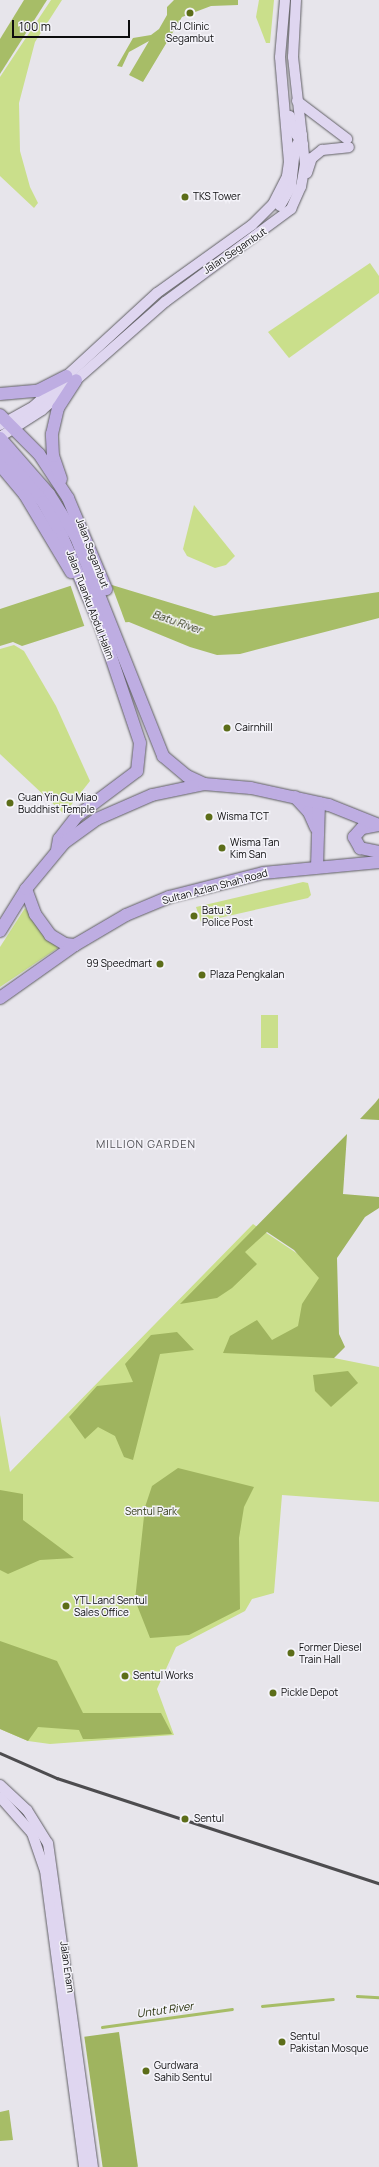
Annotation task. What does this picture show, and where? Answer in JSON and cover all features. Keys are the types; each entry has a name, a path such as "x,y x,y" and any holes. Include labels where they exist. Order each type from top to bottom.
{"main road":[{"name":"Jalan Segambut","path":"6,422 42,410 71,378 157,293 232,239 267,211 287,176 280,57 285,0"},
{"name":"Jalan Segambut","path":"71,378 157,308 281,219 291,209 302,187 301,140 293,51 296,0"},
{"path":"232,239 265,222 280,206 291,186 301,140 290,118 284,12"},
{"path":"297,101 348,143 317,154 308,166 302,187"},
{"path":"0,394 37,391 71,378"},
{"path":"68,498 51,443 58,408 71,378"},
{"name":"Jalan Segambut","path":"0,438 6,422"},
{"name":"Jalan Segambut","path":"6,422 39,454 68,498 98,565 138,693"},
{"name":"Jalan Tuanku Abdul Halim","path":"0,438 49,494 76,537 138,693"},
{"name":"Jalan Tuanku Abdul Halim","path":"0,451 42,502 62,536 120,683"},
{"path":"0,465 25,495 71,571 120,683 140,743 140,765 132,777 77,816 59,839 57,850"},
{"path":"138,693 163,756 187,776 204,784 294,796 319,803 379,825"},
{"path":"0,931 26,889 57,850 97,818 131,802 204,784"},
{"path":"294,796 309,812 318,834"},
{"path":"317,867 319,803"},
{"path":"379,825 362,828 354,837 360,848 379,853"},
{"path":"317,867 379,853"},
{"path":"317,867 379,862"},
{"name":"Sultan Azlan Shah Road","path":"0,998 21,980 75,945 126,915 169,897 248,876 317,867"},
{"path":"26,889 35,914 50,935 75,945"},
{"name":"Jalan Enam","path":"0,1785 27,1810 48,1843 93,2167"},
{"name":"Jalan Enam","path":"0,1797 32,1832 45,1870 84,2167"}],"green space":[{"path":"51,0 62,0 35,42 19,103 20,151 30,187 38,203 34,208 0,176 0,77"},
{"path":"259,0 274,0 270,43 266,43 256,17"},
{"path":"370,263 379,276 379,293 289,358 268,332"},
{"path":"194,505 235,556 226,565 215,568 187,556 183,549"},
{"path":"14,645 24,651 56,706 90,781 64,814 0,754 0,649"},
{"path":"303,882 308,883 311,895 308,898 201,922 196,907"},
{"path":"25,908 58,948 0,987 0,947"},
{"path":"261,1015 278,1015 278,1048 261,1048"},
{"path":"379,1098 379,1120 360,1119 375,1103"},
{"path":"347,1134 343,1194 379,1197 379,1208 365,1217 337,1258 339,1334 345,1347 334,1358 223,1353 230,1336 257,1320 272,1340 298,1326 302,1304 319,1278 294,1250 267,1232 245,1252 257,1264 232,1288 217,1298 180,1304"},
{"name":"Sentul Park","path":"253,1224 325,1272 334,1358 379,1367 379,1502 282,1495 274,1593 252,1599 245,1611 176,1647 157,1689 174,1735 50,1744 28,1741 0,1729 0,1415 10,1472"},
{"path":"177,1332 194,1350 160,1354 133,1460 124,1457 115,1436 98,1427 85,1439 69,1417 97,1386 133,1382 125,1364 151,1335"},
{"path":"348,1371 358,1383 331,1407 315,1391 313,1375"},
{"path":"178,1468 254,1487 244,1507 239,1538 240,1609 189,1635 150,1638 135,1600 145,1507 152,1486"},
{"path":"0,1490 23,1494 23,1520 74,1558 40,1560 8,1574 0,1570"},
{"path":"0,1641 57,1661 83,1713 161,1713 172,1734 83,1739 79,1730 38,1727 28,1741 0,1729"},
{"path":"119,2032 138,2167 103,2167 84,2037"}],"water":[{"path":"24,0 47,0 0,74 0,39"},
{"path":"174,0 238,0 238,5 211,6 182,17 143,82 129,75 149,41 129,52 122,67 117,66 133,38 151,35 159,29 167,15 167,7"},
{"name":"Batu River","path":"102,582 214,616 379,592 379,618 240,654 217,655 190,647 129,622 84,626 22,646 13,642 0,646 0,609 70,586"},
{"path":"9,2110 13,2140 0,2141 0,2112"}],"pier":[{"path":"102,580 110,581 126,624 85,628 70,584"}],"waterway":[{"name":"Untut River","path":"357,1996 379,1997"},
{"name":"Untut River","path":"262,2006 333,1999"},
{"name":"Untut River","path":"102,2027 232,2009"}],"railway":[{"path":"0,1753 57,1778 379,1883"}],"place":[{"name":"RJ Clinic Segambut","path":"190,13"},
{"name":"TKS Tower","path":"185,197"},
{"name":"Cairnhill","path":"227,728"},
{"name":"Guan Yin Gu Miao Buddhist Temple","path":"10,803"},
{"name":"Wisma TCT","path":"209,817"},
{"name":"Wisma Tan Kim San","path":"222,848"},
{"name":"Batu 3 Police Post","path":"194,916"},
{"name":"99 Speedmart","path":"160,964"},
{"name":"Plaza Pengkalan","path":"202,975"},
{"name":"YTL Land Sentul Sales Office","path":"66,1606"},
{"name":"Former Diesel Train Hall","path":"291,1653"},
{"name":"Sentul Works","path":"125,1676"},
{"name":"Pickle Depot","path":"273,1693"},
{"name":"Sentul","path":"185,1819"},
{"name":"Sentul Pakistan Mosque","path":"282,2042"},
{"name":"Gurdwara Sahib Sentul","path":"146,2071"}],"district":[{"name":"MILLION GARDEN","path":"146,1144"}]}
